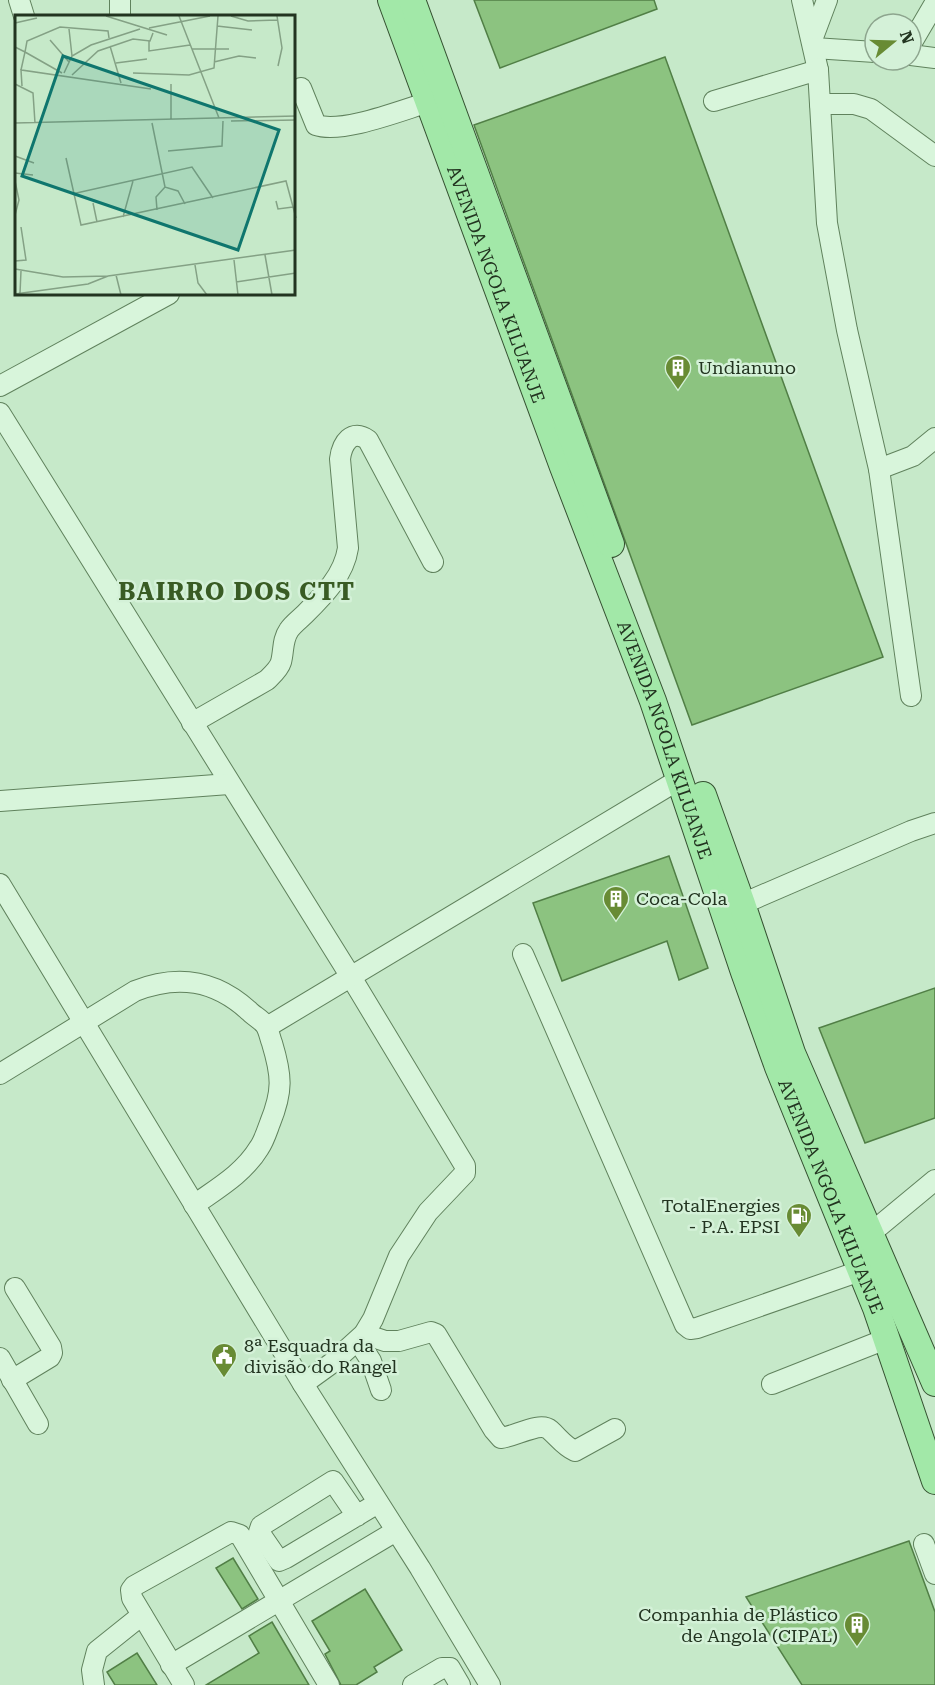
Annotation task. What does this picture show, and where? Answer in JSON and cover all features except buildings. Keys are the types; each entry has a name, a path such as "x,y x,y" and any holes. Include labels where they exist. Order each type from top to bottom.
{"main road":[{"name":"AVENIDA NGOLA KILUANJE","path":"391,0 522,356 653,701 778,1067 886,1339 935,1481"},
{"name":"AVENIDA NGOLA KILUANJE","path":"412,0 606,530 676,713 792,1053 935,1383"}],"street":[{"path":"19,0 24,15"},
{"path":"802,0 818,70 827,223 847,330 879,469 911,696"},
{"path":"813,44 827,0"},
{"path":"923,24 935,3"},
{"path":"813,44 863,50"},
{"path":"714,101 818,70"},
{"path":"301,88 316,125 327,129 344,127 429,102"},
{"path":"820,104 854,104 871,110 935,156"},
{"path":"0,386 165,296"},
{"path":"0,413 351,977 465,1166 465,1173 428,1212 399,1256 373,1319 361,1337 332,1364 303,1384"},
{"path":"192,723 267,680 276,672 281,664 283,644 289,630 331,586 341,571 348,548 340,459 341,448 347,440 355,435 361,435 368,440 433,562"},
{"path":"879,469 913,456 935,438"},
{"path":"267,1027 680,779"},
{"path":"0,801 229,784"},
{"path":"742,904 911,831 935,823"},
{"path":"0,884 303,1384 490,1685"},
{"path":"523,954 685,1325 690,1329 697,1328 860,1271"},
{"path":"0,1074 135,992 154,984 174,981 196,983 218,989 243,1006 267,1027 277,1059 280,1080 279,1101 261,1147 244,1169 194,1204"},
{"path":"871,1233 935,1180"},
{"path":"12,1380 50,1358 52,1353 51,1347 15,1288"},
{"path":"361,1337 399,1341 431,1332 436,1334 501,1438 539,1426 548,1428 567,1447 575,1451 615,1429"},
{"path":"361,1337 381,1390"},
{"path":"772,1384 886,1339"},
{"path":"0,1358 38,1424"},
{"path":"357,1516 333,1480 261,1526 259,1532 279,1561 357,1516 378,1503"},
{"path":"171,1665 396,1531"},
{"path":"184,1685 131,1595 134,1586 231,1532 240,1535 329,1685"},
{"path":"924,1544 935,1574"},
{"path":"94,1685 92,1670 97,1651 142,1615"},
{"path":"413,1685 447,1667 450,1668 460,1685"}],"place":[{"name":"Undianuno","path":"678,391"},
{"name":"Coca-Cola","path":"616,922"},
{"name":"TotalEnergies - P.A. EPSI","path":"799,1239"},
{"name":"8ª Esquadra da divisão do Rangel","path":"224,1379"},
{"name":"Companhia de Plástico de Angola (CIPAL)","path":"857,1648"}],"district":[{"name":"BAIRRO DOS CTT","path":"237,592"}]}
